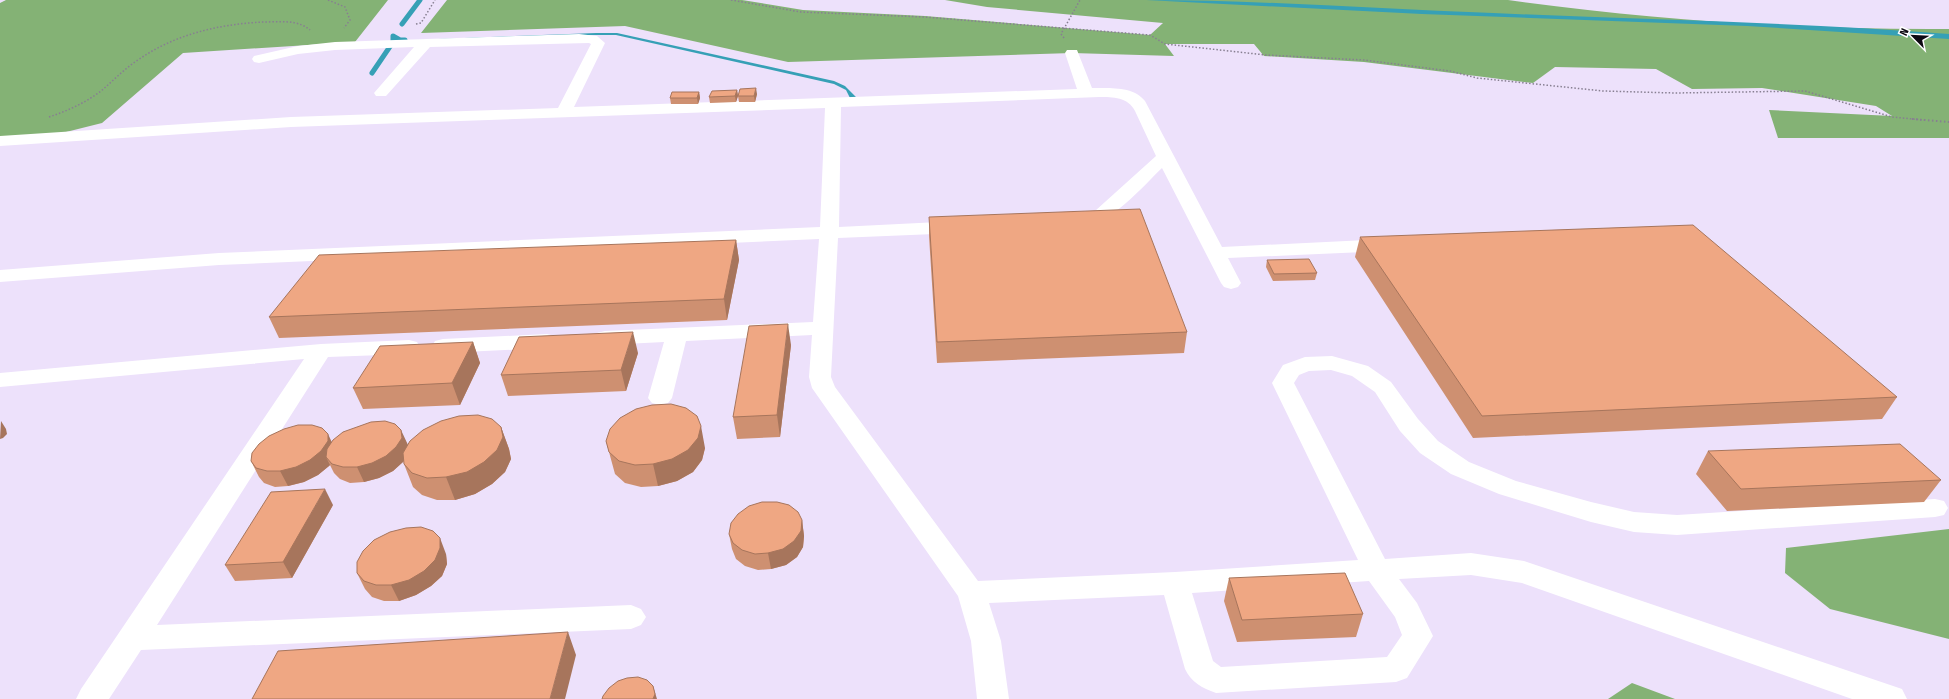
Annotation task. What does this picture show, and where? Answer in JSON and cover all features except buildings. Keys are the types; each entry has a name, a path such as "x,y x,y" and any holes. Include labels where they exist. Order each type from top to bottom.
{"lane":[{"path":"259,59 298,50 366,45 579,38 592,39 598,43 564,112"},
{"path":"381,92 426,43"},
{"path":"356,59 366,45"},
{"path":"1072,53 1086,93"},
{"path":"0,141 291,122 1112,93 1128,96 1138,102 1230,284"},
{"path":"833,103 829,233 820,377 824,388 971,593 986,641 993,699"},
{"path":"1064,223 1080,222 1101,216 1165,157"},
{"path":"0,276 219,259 978,226"},
{"path":"1214,253 1404,244"},
{"path":"0,380 321,351 823,328"},
{"path":"660,398 677,335"},
{"path":"92,699 321,351"},
{"path":"1175,583 1200,669 1216,680 1396,669 1418,636 1407,611 1376,569 1283,383 1291,370 1305,364 1332,363 1360,371 1383,387 1409,425 1429,447 1460,468 1508,488 1634,522 1677,525 1935,508"},
{"path":"971,593 1175,583 1471,564 1524,572 1891,699"},
{"path":"133,638 631,617"}],"path":[{"path":"328,0 345,8 350,20 340,32"},
{"path":"731,0 801,12 924,17 1064,30 1070,28 1150,35 1165,44 1266,55 1364,60 1450,71 1477,78 1595,91 1675,93 1805,91 1892,117 1949,122"},
{"path":"1072,53 1061,34 1080,0"},
{"path":"46,118 89,99 141,58 164,45 195,34 229,26 261,22 294,23 306,26 313,34"}],"green space":[{"path":"6,0 388,0 355,42 183,53 102,123 62,133 0,137 0,3"},
{"path":"447,0 742,0 803,10 925,16 1150,35 1163,23 987,7 945,0 1508,0 1618,13 1783,26 1949,29 1949,138 1778,138 1769,110 1892,116 1876,106 1762,88 1692,89 1656,69 1555,67 1533,83 1364,62 1264,56 1254,44 1165,44 1174,56 1072,53 788,62 625,26 421,33"},
{"path":"1949,529 1949,639 1830,609 1785,573 1786,548"},
{"path":"1632,683 1675,699 1608,699"}],"water":[{"path":"1146,0 1276,3 1835,27 1949,34 1949,39 1747,26 1422,14"},
{"path":"617,33 834,81 845,86 856,97 850,98 846,90 834,84 616,35 412,40"}],"waterway":[{"path":"402,24 420,0"},
{"path":"393,41 393,36 400,40 405,40"},
{"path":"372,73 391,45"}]}
